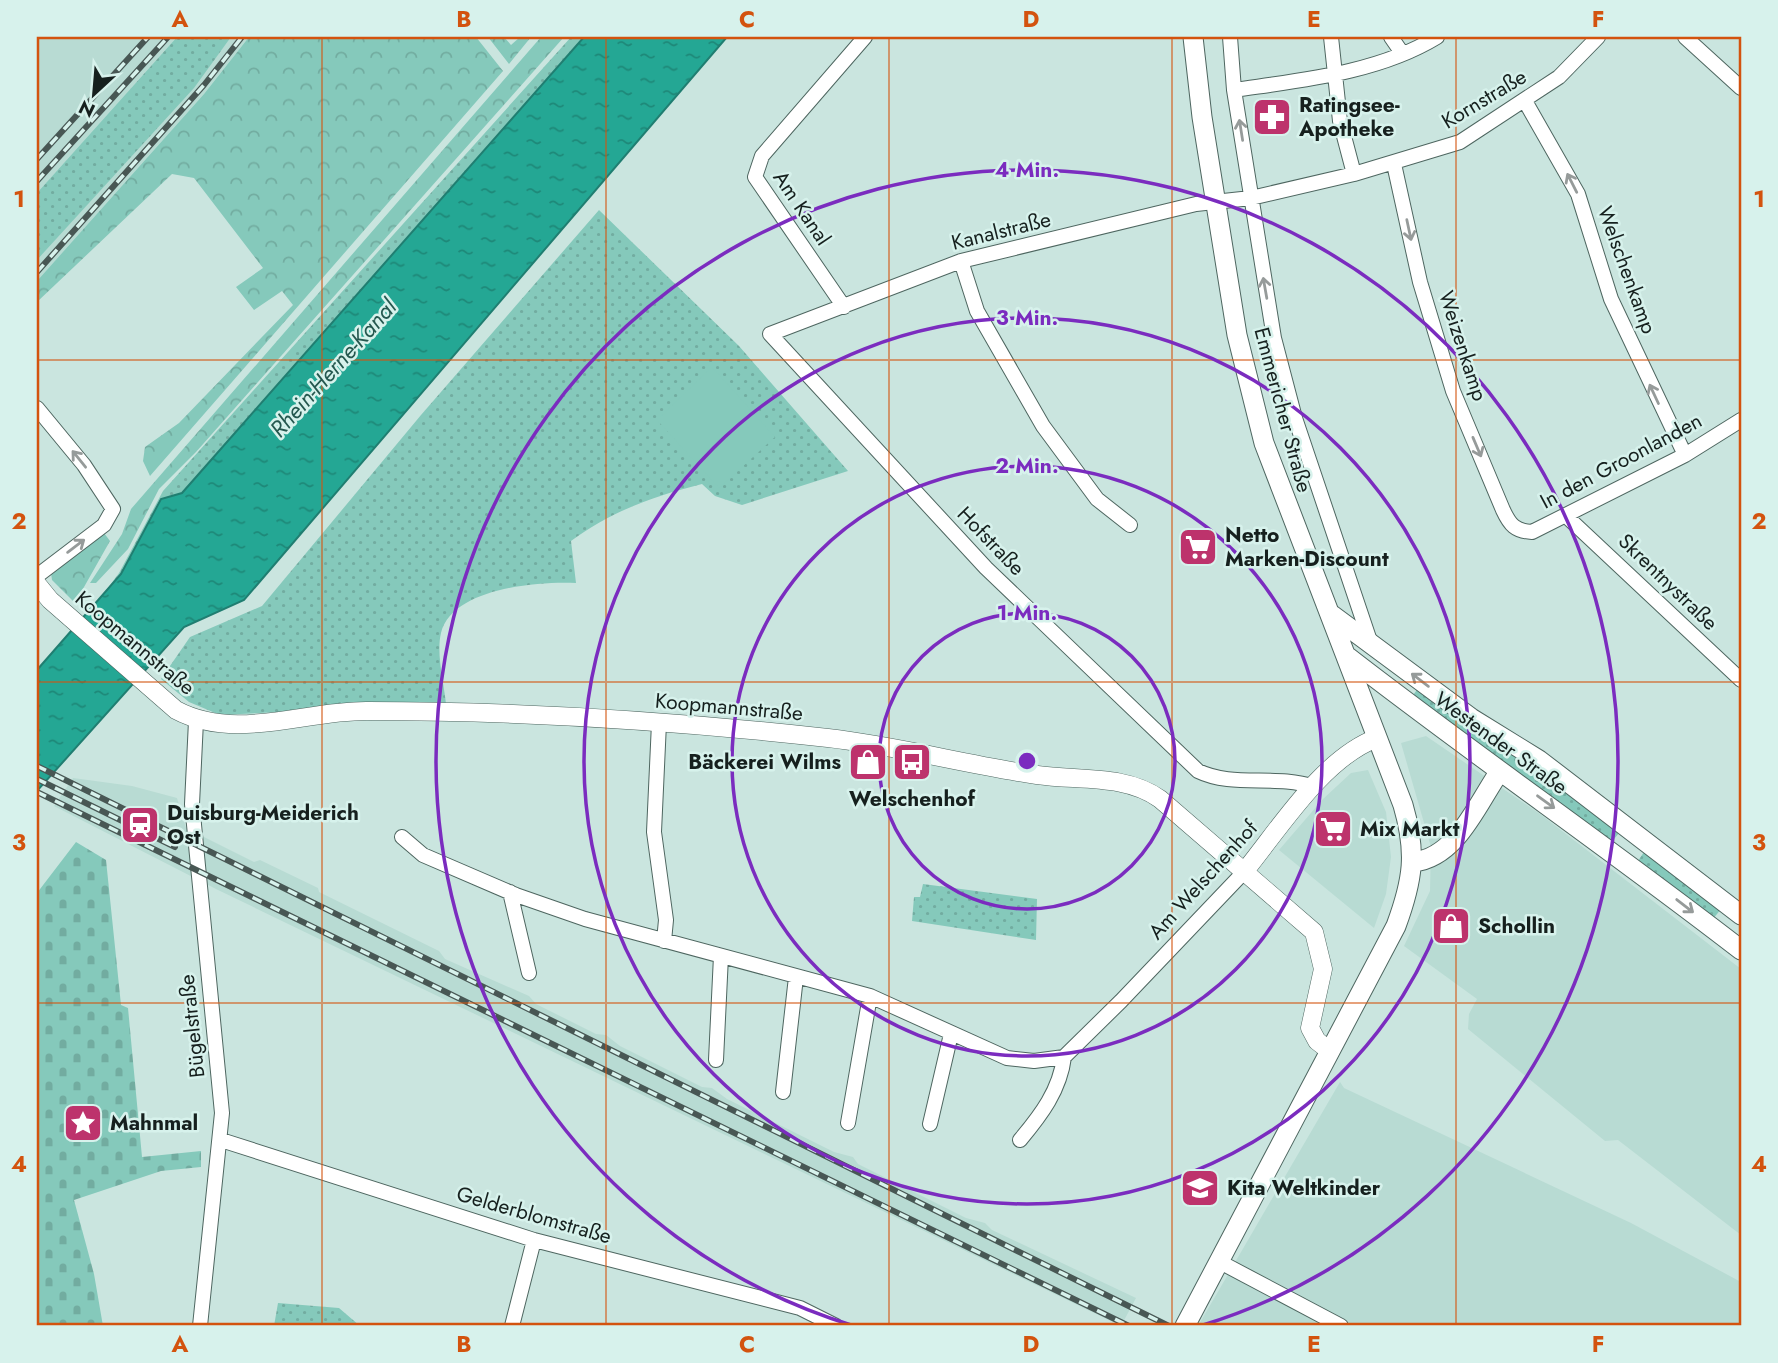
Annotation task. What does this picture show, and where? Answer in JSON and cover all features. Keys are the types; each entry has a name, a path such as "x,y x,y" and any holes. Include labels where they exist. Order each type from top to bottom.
{"main road":[{"name":"Emmericher Straße","path":"1185,1326 1396,926 1408,895 1413,862 1409,825 1347,656 1344,621 1296,533 1264,443 1237,335 1193,37"},
{"name":"Westender Straße","path":"1344,621 1471,718 1539,760 1741,915"},
{"path":"1347,656 1360,644 1372,645"},
{"name":"Westender Straße","path":"1347,656 1741,950"},
{"path":"1413,862 1429,860 1452,842 1500,771"},
{"path":"1630,865 1634,850 1650,845"}],"street":[{"name":"Am Kanal","path":"844,307 755,177 762,156 865,37"},
{"name":"Emmericher Straße","path":"1230,37 1234,90 1274,338 1344,621"},
{"path":"1331,37 1340,121 1354,174"},
{"path":"1391,37 1402,53"},
{"path":"1234,90 1334,75 1416,50 1437,37"},
{"name":"Kornstraße","path":"1251,198 1394,164 1460,142 1559,77 1598,37"},
{"path":"1685,37 1741,88"},
{"name":"Welschenkamp","path":"1525,101 1578,194 1611,299 1685,455"},
{"name":"Weizenkamp","path":"1394,164 1420,282 1453,391 1509,523 1519,531"},
{"name":"Kanalstraße","path":"770,334 961,261 1216,202 1251,198"},
{"path":"961,261 977,311 1043,426 1097,499 1130,525"},
{"name":"Hofstraße","path":"770,334 986,568 1198,771 1211,777 1293,780 1314,787"},
{"path":"37,408 91,474 113,509 104,525 37,576"},
{"name":"In den Groonlanden","path":"1519,531 1532,532 1685,455 1741,421"},
{"name":"Skrentnystraße","path":"1565,515 1741,680"},
{"name":"Koopmannstraße","path":"37,584 65,614 150,688 176,710 196,721 230,725 378,711 538,713 832,738 1036,775 1129,784 1160,799 1314,932 1323,969 1310,1028 1317,1041 1330,1051"},
{"name":"Bügelstraße","path":"196,721 192,804 222,1113 200,1326"},
{"path":"659,723 654,832 666,920 664,941"},
{"name":"Am Welschenhof","path":"1063,1057 1121,1001 1244,872 1314,787 1345,755 1357,745 1377,738"},
{"path":"401,836 423,855 510,892 585,919 870,996 1007,1058 1034,1061 1063,1057 1062,1076 1041,1115 1020,1140"},
{"path":"510,892 529,973"},
{"path":"716,1060 721,956"},
{"path":"783,1092 796,977"},
{"path":"848,1123 870,996"},
{"path":"930,1124 951,1034"},
{"name":"Gelderblomstraße","path":"221,1140 534,1240 800,1308 836,1326"},
{"path":"512,1326 534,1240"},
{"path":"1220,1262 1341,1326"}],"shaded area":[{"path":"37,37 177,37 37,193"},
{"path":"231,37 249,37 204,94 37,281 37,260 193,88"},
{"path":"1426,736 1540,814 1741,969 1741,1235 1618,1140 1605,1141 1468,1029 1469,1014 1477,999 1404,946 1430,891 1431,847 1401,743"},
{"path":"1368,770 1386,812 1391,857 1386,894 1374,928 1279,850 1323,799 1351,773"},
{"path":"73,778 132,786 177,798 186,828 254,862 260,860 318,888 319,892 439,951 445,959 529,996 536,1004 596,1034 606,1035 620,1046 702,1087 712,1088 727,1099 834,1152 853,1157 858,1164 966,1218 985,1223 992,1230 1136,1298 1121,1326 218,890 54,806"},
{"path":"1340,1082 1344,1088 1631,1223 1741,1282 1741,1326 1198,1326"}],"green space":[{"path":"177,37 231,37 194,88 37,260 37,193"},
{"path":"249,37 476,37 503,71 150,476 143,461 145,447 179,423 293,305 282,291 254,310 236,287 263,268 194,178 172,174 37,302 37,281 204,94"},
{"path":"488,37 504,37 511,45 520,37 531,37 509,64"},
{"path":"541,37 564,37 196,452 159,489 128,549 96,583 90,583 122,534 131,509"},
{"path":"571,37 584,37 182,493 160,499 121,574 102,596 119,573 163,491"},
{"path":"599,210 739,346 848,471 742,505 715,496 702,484 650,499 586,530 571,541 576,583 541,584 499,590 462,606 448,618 441,633 439,650 446,704 220,715 189,702 161,679 190,637 262,606 421,415"},
{"path":"712,367 775,437 719,488 657,420"},
{"path":"104,533 110,541 75,603 52,580 51,573"},
{"path":"1419,687 1624,827 1609,845 1411,698"},
{"path":"76,842 106,860 121,1005 128,1008 142,1157 201,1151 201,1167 161,1171 74,1200 94,1274 103,1326 37,1326 37,893"},
{"path":"1644,852 1722,908 1712,920 1638,861"},
{"path":"923,884 1037,899 1036,940 912,921 914,897 920,897"},
{"path":"278,1303 339,1308 360,1326 274,1326"}],"water":[{"name":"Rhein-Herne-Kanal","path":"584,37 727,37 244,600 184,627 37,791 37,670 121,574 161,499 182,493"}],"railway":[{"path":"37,159 148,37"},
{"path":"37,181 168,37"},
{"path":"37,272 204,85 242,37"},
{"path":"37,766 1169,1326"},
{"path":"37,779 175,847"},
{"path":"37,792 1129,1326"}],"place":[{"name":"Ratingsee- Apotheke","path":"1272,117"},
{"name":"Netto Marken-Discount","path":"1198,547"},
{"name":"Bäckerei Wilms","path":"868,762"},
{"name":"Welschenhof","path":"912,762"},
{"name":"Duisburg-Meiderich Ost","path":"140,825"},
{"name":"Mix Markt","path":"1333,829"},
{"name":"Schollin","path":"1451,926"},
{"name":"Mahnmal","path":"83,1123"},
{"name":"Kita Weltkinder","path":"1200,1188"}]}
